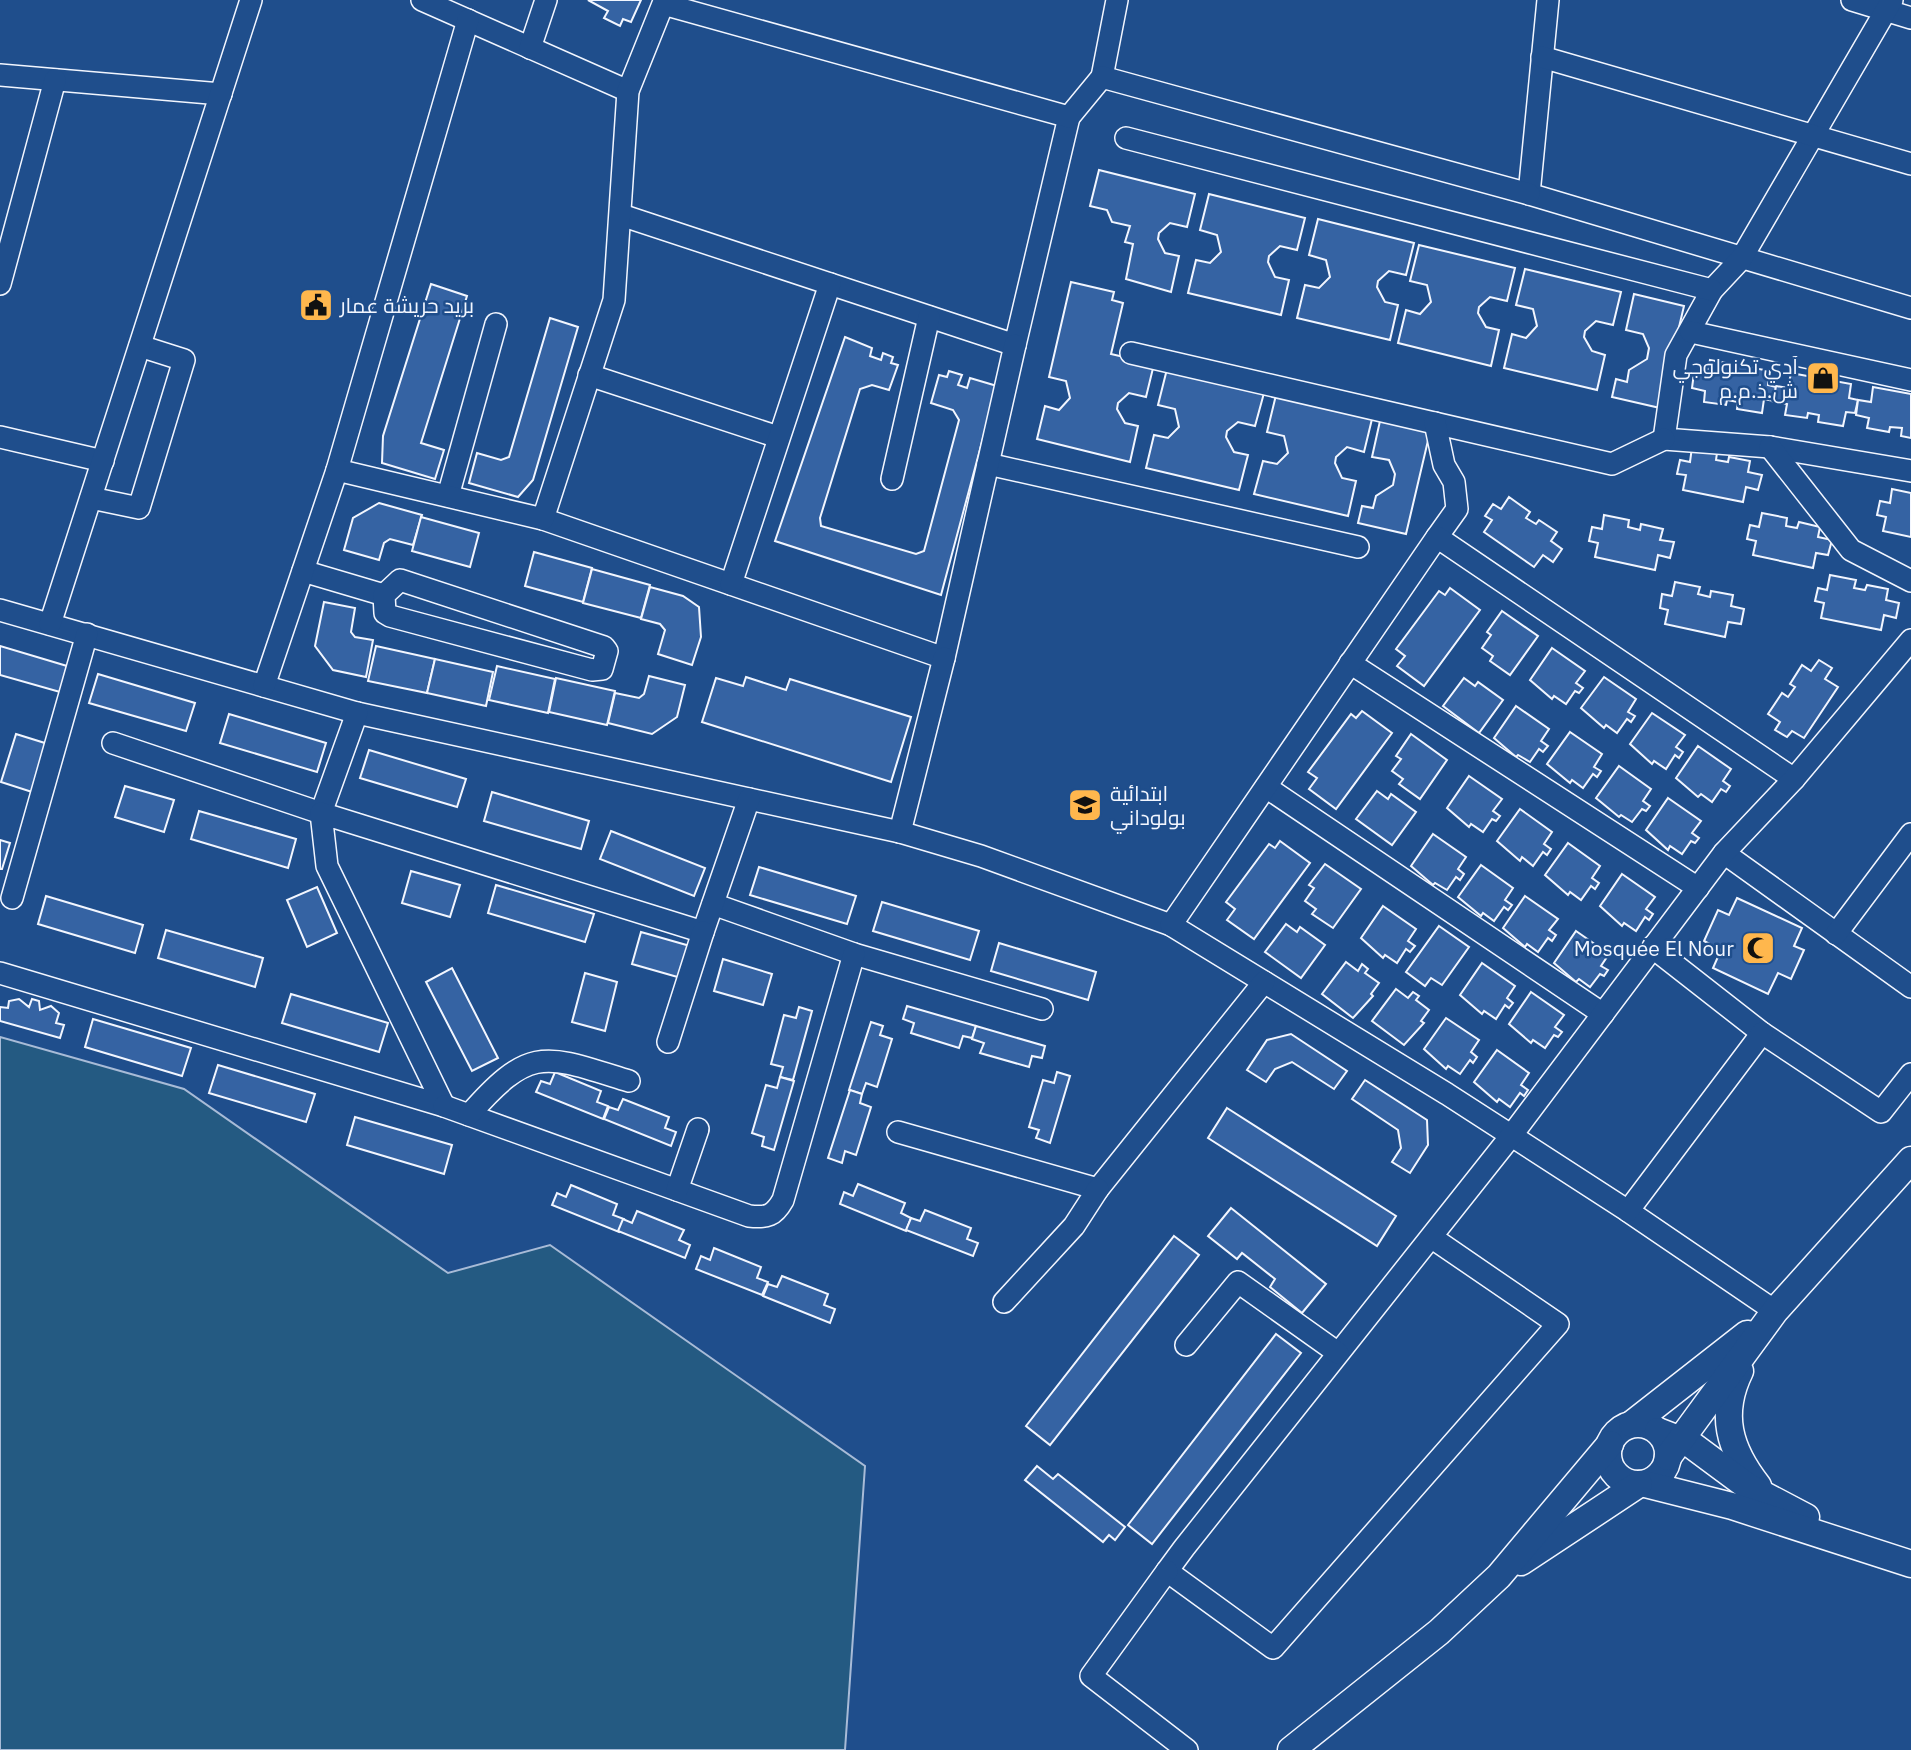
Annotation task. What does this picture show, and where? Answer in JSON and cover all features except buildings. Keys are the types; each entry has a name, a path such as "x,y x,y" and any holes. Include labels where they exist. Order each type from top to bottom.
{"main road":[{"path":"1499,1576 1662,1473 1659,1438 1911,1160"},
{"path":"1659,1438 1775,1311"},
{"path":"1765,1496 1736,1454 1728,1413 1740,1372 1775,1311"},
{"path":"1291,1750 1438,1632 1499,1576 1615,1435 1659,1438 1885,1557"},
{"path":"1610,1444 1608,1453 1614,1472 1629,1483 1694,1496 1911,1564"},
{"path":"1588,1520 1639,1502 1694,1496"}],"street":[{"path":"50,624 251,0"},
{"path":"422,0 628,91"},
{"path":"530,48 546,0"},
{"path":"900,832 944,658 1069,117 1102,77 1117,0"},
{"path":"1529,194 1548,0"},
{"path":"1852,0 1889,5 1911,18"},
{"path":"543,519 614,300 628,91 664,2 1069,117"},
{"path":"1664,439 1676,355 1712,290 1741,259 1889,5"},
{"path":"264,686 337,470 468,20"},
{"path":"1542,57 1911,164"},
{"path":"0,75 221,94"},
{"path":"1102,77 1529,194 1911,308"},
{"path":"0,284 55,80"},
{"path":"1126,138 1712,290"},
{"path":"621,215 1015,345"},
{"path":"731,584 830,284"},
{"path":"892,479 929,317"},
{"path":"448,496 496,324"},
{"path":"1691,332 1911,380"},
{"path":"91,498 139,508 184,360 140,346"},
{"path":"1131,353 1612,464 1664,439 1770,447 1911,471"},
{"path":"589,375 778,438"},
{"path":"1171,925 1457,509 1454,482 1444,465 1435,423"},
{"path":"0,438 103,461"},
{"path":"1770,447 1851,551 1911,581"},
{"path":"988,464 1358,547"},
{"path":"337,470 543,519 944,658"},
{"path":"1437,537 1794,779"},
{"path":"303,571 384,595"},
{"path":"400,580 604,647 607,651 602,669 598,671 390,616 385,613 384,595 400,580"},
{"path":"0,610 357,713 900,832 981,856 1171,925 1511,1136 1628,1211 1775,1311"},
{"path":"492,643 499,613"},
{"path":"12,898 87,634"},
{"path":"1187,1750 1091,1676 1167,1571 1511,1136 1724,853 1794,779 1911,640"},
{"path":"1350,663 1698,888"},
{"path":"357,713 321,813 327,866 444,1106"},
{"path":"113,743 321,813 703,932"},
{"path":"1266,788 1603,1014"},
{"path":"668,1042 749,799"},
{"path":"1836,934 1911,834"},
{"path":"1724,853 1911,987"},
{"path":"713,904 854,954 1042,1009"},
{"path":"1653,947 1762,1033 1881,1112 1911,1074"},
{"path":"0,973 444,1106 749,1216 765,1218 775,1213 783,1200 854,954"},
{"path":"1004,1302 1074,1226 1098,1189 1264,982"},
{"path":"1628,1211 1762,1033"},
{"path":"469,1115 499,1080 527,1063 564,1061 629,1081"},
{"path":"677,1190 698,1129"},
{"path":"898,1132 1098,1189"},
{"path":"1167,1571 1273,1648 1558,1324 1431,1237"},
{"path":"1186,1345 1238,1282 1338,1353"}],"shaded area":[{"path":"0,1037 184,1089 448,1273 550,1245 865,1466 845,1750 0,1750"}],"place":[{"name":"بريد حريشة عمار","path":"316,305"},
{"name":"آدي تكنولوجي ش.ذ.م.م","path":"1823,378"},
{"name":"ابتدائية بولوداني","path":"1085,805"},
{"name":"Mosquée El Nour","path":"1758,948"}]}
